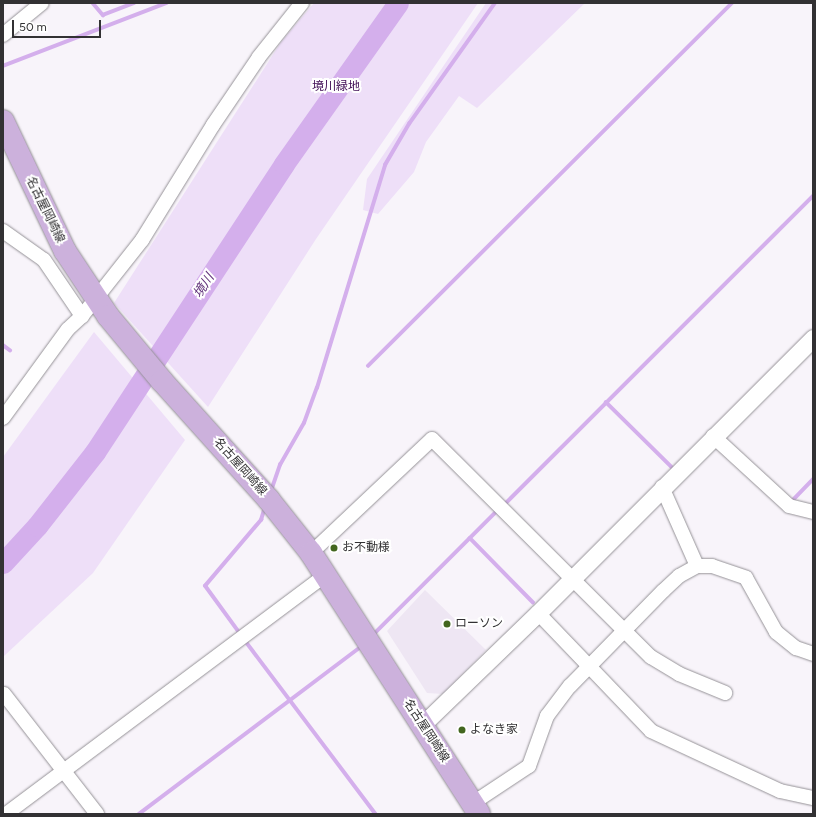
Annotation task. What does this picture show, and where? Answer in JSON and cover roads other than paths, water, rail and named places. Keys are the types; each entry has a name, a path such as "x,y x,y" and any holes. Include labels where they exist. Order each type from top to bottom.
{"main road":[{"name":"名古屋岡崎線","path":"3,121 65,251 108,316 206,430 269,500 311,553 476,809"}],"street":[{"path":"3,35 42,3"},
{"path":"3,418 68,329 82,316 142,240 217,119 260,57 302,3"},
{"path":"3,231 44,260 82,316"},
{"path":"422,725 538,613 713,436 813,338"},
{"path":"713,436 789,506 813,512"},
{"path":"311,553 432,439 623,632 658,662 725,693"},
{"path":"662,487 697,566"},
{"path":"476,809 529,766 547,716 590,666 679,576 697,566 712,566 746,578 776,632 796,648 813,654"},
{"path":"6,814 63,769 325,574"},
{"path":"538,613 590,666 619,700 651,731 780,792 813,798"},
{"path":"4,694 97,814"}],"waterway":[{"path":"93,3 103,15 134,3"},
{"path":"3,66 166,3"},
{"name":"境川","path":"3,563 37,526 95,452 284,164 398,3"},
{"path":"271,491 280,465 304,423 317,388 385,165 409,124 495,3"},
{"path":"368,366 732,3"},
{"path":"503,506 813,196"},
{"path":"3,345 10,350"},
{"path":"606,402 672,467"},
{"path":"794,499 813,479"},
{"path":"240,634 205,586 261,520 265,507"},
{"path":"372,636 498,510"},
{"path":"470,538 533,602"},
{"path":"244,639 376,814"},
{"path":"139,814 362,646"}],"place":[{"name":"お不動様","path":"334,548"},
{"name":"ローソン","path":"447,624"},
{"name":"よなき家","path":"462,730"}],"park label":[{"name":"境川緑地","path":"336,87"}]}
